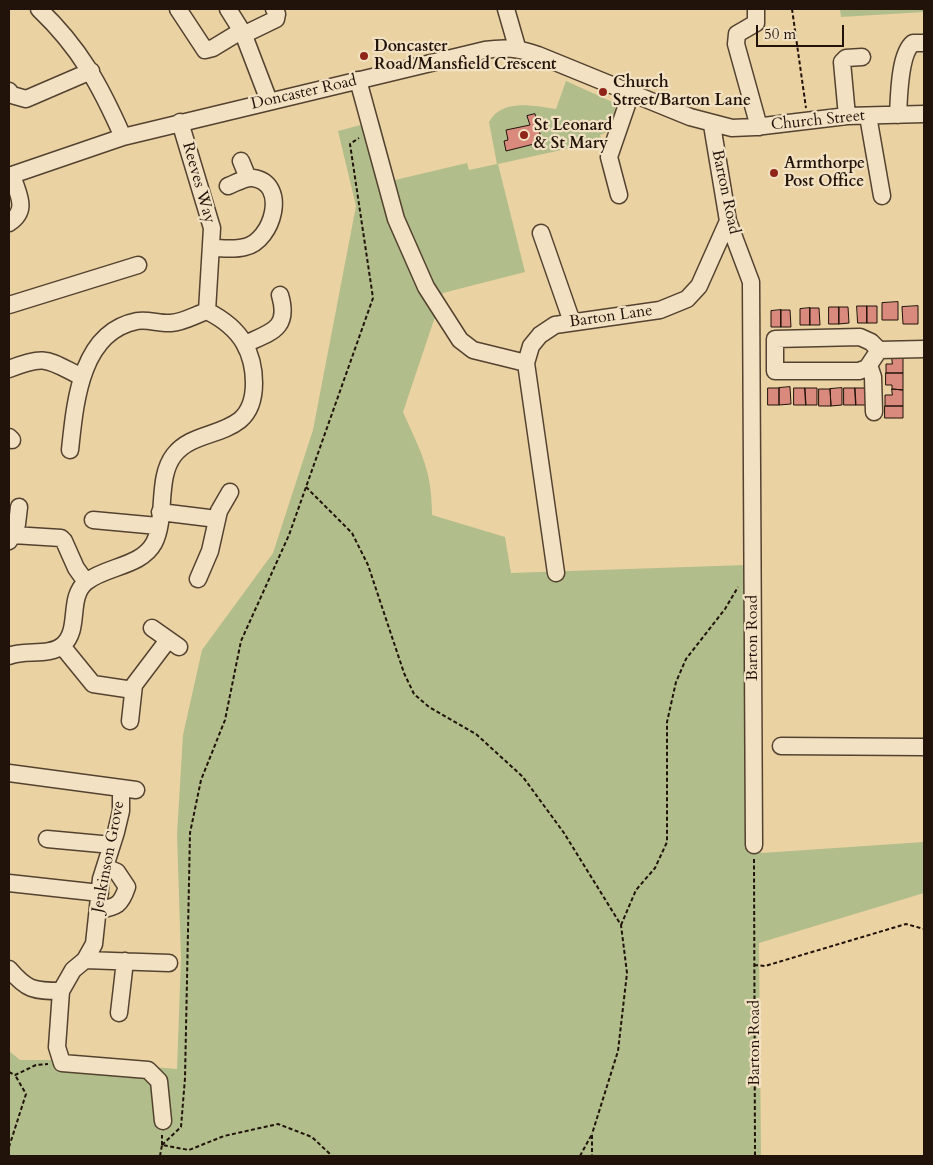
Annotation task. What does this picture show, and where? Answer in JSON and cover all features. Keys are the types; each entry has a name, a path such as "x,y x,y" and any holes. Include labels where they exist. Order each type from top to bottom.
{"street":[{"path":"39,9 69,40 91,71 106,97 123,137"},
{"path":"178,9 204,50 213,48 276,19 277,14 274,9"},
{"path":"228,9 242,33 269,101"},
{"path":"506,9 517,47"},
{"path":"756,9 756,23 737,34 736,44 759,127"},
{"path":"898,115 899,87 907,50 914,43 924,43"},
{"name":"Doncaster Road","path":"11,176 123,137 180,122 485,50 517,47 712,125"},
{"path":"846,116 842,62 846,58 862,57"},
{"path":"9,91 12,95 26,99 91,71"},
{"path":"358,80 396,219 426,287 460,340 473,350 526,363 556,573"},
{"path":"619,195 609,157 631,93"},
{"name":"Church Street","path":"712,125 732,128 759,127 846,116 924,114"},
{"path":"868,116 882,196"},
{"name":"Reeves Way","path":"180,122 212,228 207,311"},
{"name":"Barton Road","path":"712,125 728,221 751,282 754,845"},
{"path":"241,161 248,178"},
{"path":"9,223 19,216 21,209 11,176"},
{"path":"211,248 246,247 257,242 265,234 273,217 274,203 272,192 261,181 248,178 228,186"},
{"name":"Barton Lane","path":"526,363 531,346 540,335 555,325 660,310 687,299 699,286 728,221"},
{"path":"541,233 572,322"},
{"path":"9,305 138,265"},
{"path":"245,344 276,329 282,323 283,306 280,295"},
{"path":"9,656 17,652 45,652 62,646 69,638 76,599 86,582 145,555 155,541 167,466 174,454 196,439 225,429 240,420 249,408 254,390 252,367 245,344 236,332 207,311 171,323 138,321 111,332 99,344 82,377 74,409 70,450"},
{"path":"879,350 869,365 859,371 775,371 775,339 860,337 871,342 879,350 924,349"},
{"path":"9,369 33,359 46,360 82,377"},
{"path":"869,365 874,377 874,412"},
{"path":"198,578 207,560 217,519 230,492"},
{"path":"19,507 17,524 11,538 61,538 76,568 86,582"},
{"path":"93,520 217,519"},
{"path":"130,721 134,685 174,643 152,628"},
{"path":"62,646 93,684 133,690"},
{"path":"782,746 922,747"},
{"name":"Jenkinson Grove","path":"9,773 128,790 105,867 94,944 85,960 73,970 55,991"},
{"path":"47,839 112,845"},
{"path":"98,910 112,908 122,902 127,887 117,872 105,867"},
{"path":"9,883 100,893"},
{"path":"85,960 169,963"},
{"path":"120,1013 124,962"},
{"path":"9,969 23,985 34,990 55,991 57,1047 62,1063 148,1070 159,1081 163,1121"}],"path":[{"path":"792,9 808,121"},
{"path":"160,1156 162,1145 181,1127 185,1078 190,833 201,780 225,720 241,641 289,535 373,298 350,144 371,129"},
{"path":"305,486 352,532 368,565 404,673 414,694 429,707 476,734 523,777 564,833 621,924 627,973 618,1052 592,1134 580,1156"},
{"path":"621,924 636,890 655,868 667,842 667,722 676,682 686,659 725,609 738,586"},
{"name":"Barton Road","path":"754,845 755,1156"},
{"path":"754,965 765,966 906,924 924,929"},
{"path":"15,1075 36,1065 62,1063"},
{"path":"9,1072 15,1075 26,1094 9,1147"},
{"path":"162,1145 189,1150 224,1136 278,1124 312,1137 332,1156"},
{"path":"592,1134 592,1156"}],"green space":[{"path":"840,9 924,9 924,12 841,17"},
{"path":"566,81 619,105 607,132 600,135 602,141 498,164 525,272 443,293 403,412 428,473 432,515 505,537 511,573 746,565 745,844 762,853 924,842 924,893 759,943 761,1156 9,1156 9,1051 20,1060 69,1060 177,1069 181,958 177,834 183,735 202,650 273,553 313,430 356,206 338,131 379,120 395,180 467,163 469,170 497,164 489,122 495,114 502,109 519,105 556,109"}],"building":[{"name":"St Leonard & St Mary","path":"535,114 542,142 506,151 504,141 508,140 506,130 530,125 527,116"},
{"path":"898,302 898,320 882,320 882,303"},
{"path":"857,306 867,306 867,323 858,323"},
{"path":"867,306 877,306 877,323 867,323"},
{"path":"918,306 918,324 903,324 902,307"},
{"path":"829,307 839,307 839,324 829,324"},
{"path":"839,307 848,307 849,323 839,324"},
{"path":"810,308 810,325 800,325 800,309"},
{"path":"810,308 819,308 820,325 810,325"},
{"path":"781,310 781,327 771,327 771,311"},
{"path":"781,310 790,310 791,327 781,327"},
{"path":"892,358 903,358 903,373 886,373 886,364 892,364"},
{"path":"886,373 903,373 903,390 892,389 892,385 886,385"},
{"path":"790,387 791,404 779,405 779,388"},
{"path":"768,388 779,388 779,405 768,405"},
{"path":"794,388 805,388 806,405 794,405"},
{"path":"805,388 817,388 817,405 806,405"},
{"path":"842,388 842,405 831,406 830,389"},
{"path":"844,388 855,388 856,405 844,405"},
{"path":"855,388 867,388 867,405 856,405"},
{"path":"819,389 830,389 831,406 819,406"},
{"path":"892,389 903,390 903,406 885,406 885,395 892,395"},
{"path":"885,406 903,406 903,418 885,418"}],"place":[{"name":"Doncaster Road/Mansfield Crescent","path":"364,56"},
{"name":"Church Street/Barton Lane","path":"603,92"},
{"name":"St Leonard & St Mary","path":"524,135"},
{"name":"Armthorpe Post Office","path":"774,173"}]}
